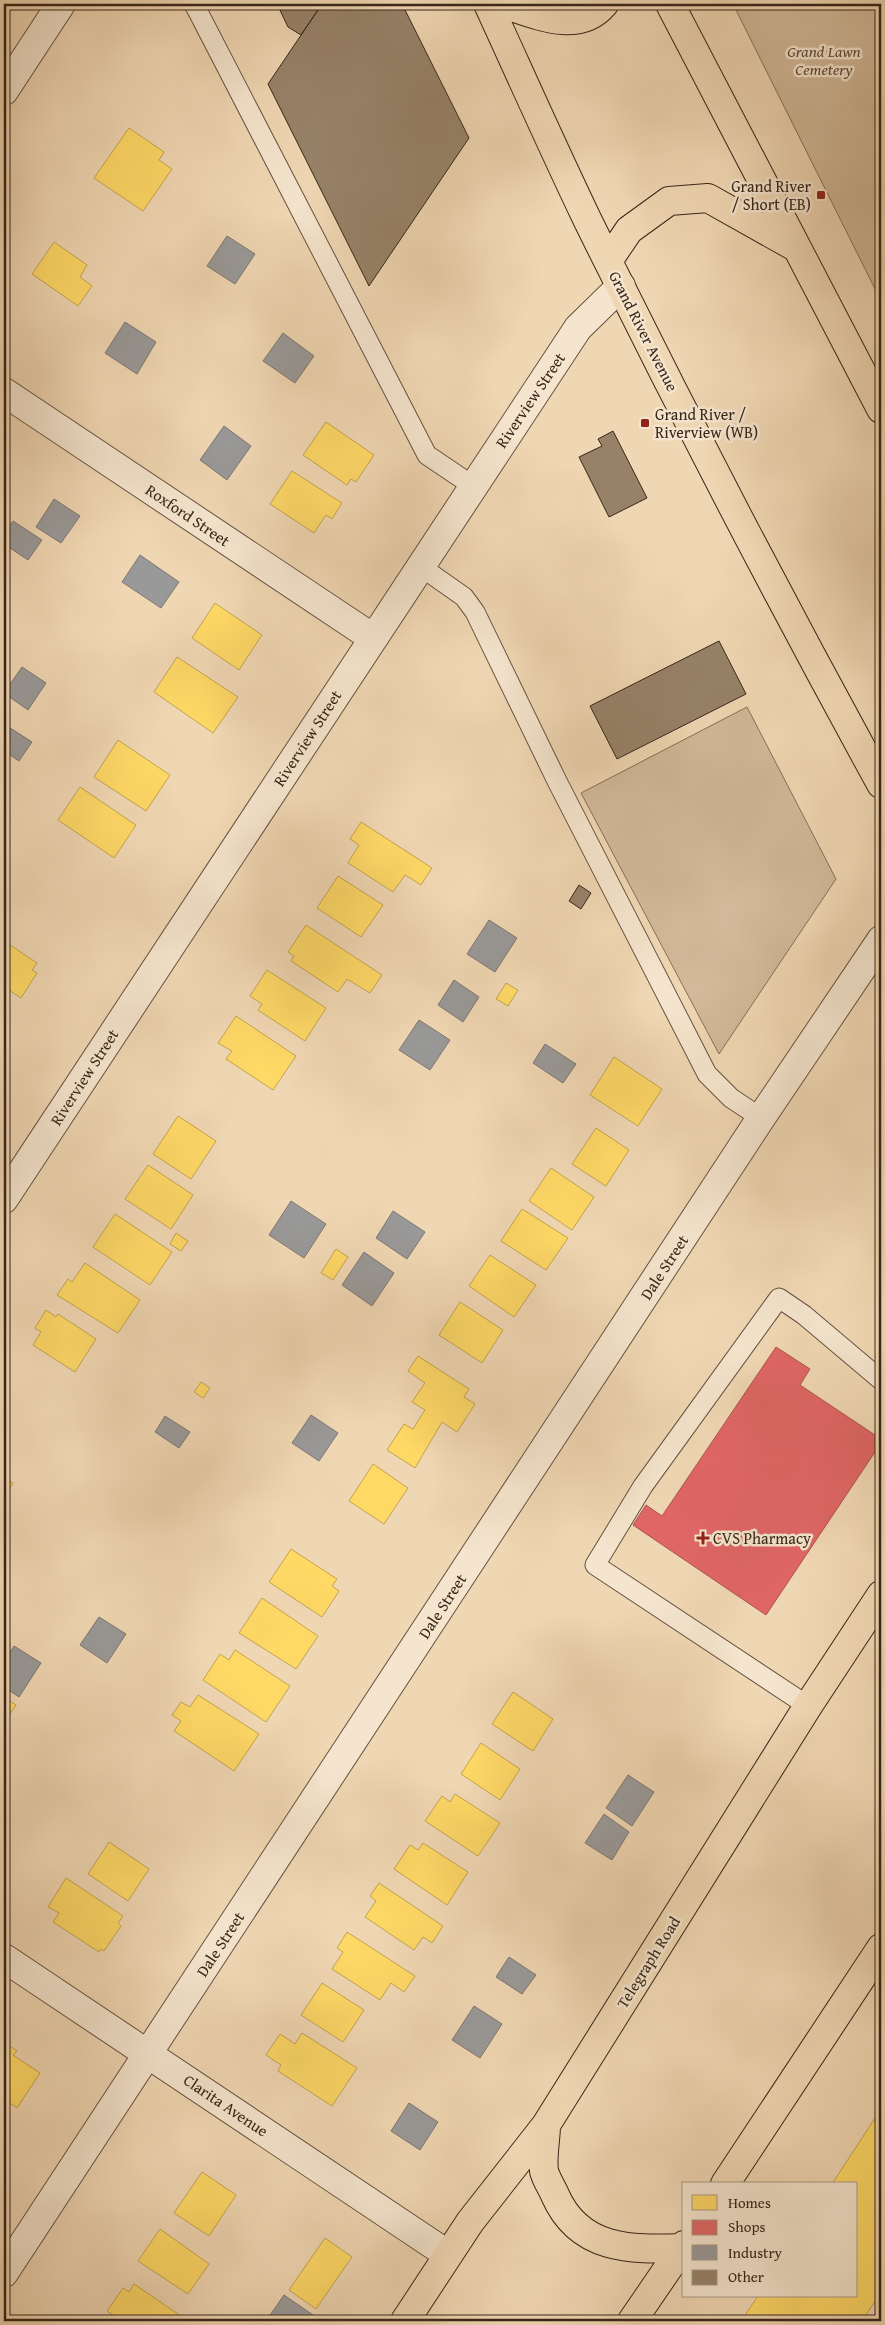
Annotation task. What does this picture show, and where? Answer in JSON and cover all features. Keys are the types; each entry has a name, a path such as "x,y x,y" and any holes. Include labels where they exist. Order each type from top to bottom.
{"main road":[{"name":"Grand River Avenue","path":"488,4 608,261 778,596 881,784"},
{"path":"503,4 534,15 573,21 598,12 604,4"},
{"path":"670,4 797,248 877,393"},
{"path":"608,261 630,230 669,201 708,198 797,248"},
{"name":"Telegraph Road","path":"405,2321 447,2254 470,2222 546,2125 808,1706 881,1594"},
{"path":"726,2182 881,1948"},
{"path":"546,2125 544,2171 562,2212 586,2235 619,2246 644,2249 682,2247"},
{"path":"632,2321 682,2248"}],"street":[{"path":"4,91 61,4"},
{"name":"Riverview Street","path":"4,1199 578,328 621,286"},
{"name":"Roxford Street","path":"4,392 373,638"},
{"name":"Dale Street","path":"4,2272 761,1118 881,940"},
{"name":"Clarita Avenue","path":"4,1958 447,2254"}],"lane":[{"path":"194,4 427,455 473,486"},
{"path":"420,566 464,597 475,612 556,781 707,1074 732,1098 761,1118"},
{"path":"808,1706 595,1565 643,1486 779,1298 804,1315 876,1375"}],"green space":[{"name":"Grand Lawn Cemetery","path":"733,4 881,4 881,301"},
{"path":"747,707 836,879 719,1054 581,793"}],"building: Homes":[{"path":"129,128 164,152 159,160 172,169 143,211 94,178"},
{"path":"54,242 87,265 80,277 92,286 78,306 32,274"},
{"path":"326,422 374,455 356,482 351,479 347,485 303,455"},
{"path":"292,471 342,503 332,519 326,515 314,533 270,504"},
{"path":"215,603 262,635 239,670 192,638"},
{"path":"177,657 238,697 213,733 154,692"},
{"path":"118,740 170,775 146,811 94,777"},
{"path":"80,787 136,825 114,858 58,820"},
{"path":"361,822 432,868 421,885 405,875 393,892 348,863 359,845 350,839"},
{"path":"338,876 383,905 361,937 317,908"},
{"path":"306,925 382,975 370,993 347,979 338,992 291,961 294,956 288,952"},
{"path":"4,941 37,963 32,970 37,973 21,998 4,987"},
{"path":"267,970 326,1008 305,1041 258,1010 262,1004 250,996"},
{"path":"506,983 518,990 508,1006 496,999"},
{"path":"236,1016 296,1056 273,1090 226,1059 232,1051 218,1043"},
{"path":"614,1057 662,1089 638,1126 590,1095"},
{"path":"178,1116 216,1141 191,1179 153,1154"},
{"path":"596,1128 629,1150 606,1186 572,1164"},
{"path":"148,1165 193,1195 171,1229 125,1199"},
{"path":"551,1168 594,1197 572,1230 529,1201"},
{"path":"522,1209 568,1238 546,1270 501,1241"},
{"path":"115,1214 172,1252 150,1285 93,1247"},
{"path":"176,1233 188,1241 181,1251 170,1244"},
{"path":"336,1249 348,1257 333,1280 321,1273"},
{"path":"490,1255 536,1285 514,1317 469,1286"},
{"path":"85,1263 140,1300 118,1333 57,1295 68,1279 72,1282"},
{"path":"460,1302 503,1330 482,1363 439,1335"},
{"path":"46,1310 56,1317 58,1314 96,1339 75,1372 33,1345 41,1332 35,1328"},
{"path":"418,1356 469,1389 464,1397 475,1404 457,1432 442,1422 415,1468 387,1450 404,1424 413,1429 425,1410 412,1402 425,1383 408,1371"},
{"path":"201,1382 210,1388 203,1398 194,1392"},
{"path":"373,1464 408,1488 384,1524 349,1501"},
{"path":"4,1478 13,1483 4,1497"},
{"path":"291,1549 337,1579 332,1586 339,1591 322,1617 269,1582"},
{"path":"262,1598 318,1636 296,1669 239,1633"},
{"path":"235,1650 290,1686 266,1722 203,1680 220,1654 229,1660"},
{"path":"513,1692 553,1719 533,1751 492,1724"},
{"path":"198,1695 259,1734 234,1771 174,1731 181,1721 172,1715 181,1702 190,1707"},
{"path":"4,1697 16,1705 5,1721 4,1719"},
{"path":"481,1743 520,1769 500,1800 461,1774"},
{"path":"455,1794 500,1823 478,1856 425,1821 442,1796 450,1802"},
{"path":"109,1842 149,1869 128,1901 88,1874"},
{"path":"423,1843 468,1872 447,1905 394,1869 410,1845 418,1850"},
{"path":"66,1878 123,1916 118,1923 121,1926 104,1951 101,1949 99,1952 53,1922 59,1913 48,1907"},
{"path":"379,1883 443,1926 432,1943 423,1937 414,1950 365,1917 376,1901 370,1896"},
{"path":"347,1932 415,1976 404,1992 391,1983 380,2000 332,1969 343,1952 337,1948"},
{"path":"322,1983 364,2010 343,2042 301,2015"},
{"path":"302,2033 357,2068 332,2106 278,2071 281,2065 266,2055 280,2034 295,2044"},
{"path":"4,2042 17,2051 13,2055 40,2073 17,2108 4,2099"},
{"path":"881,2109 881,2292 862,2321 741,2321 757,2298 858,2298 858,2182 833,2182"},
{"path":"202,2172 236,2195 209,2236 174,2213"},
{"path":"160,2229 209,2264 188,2294 138,2261"},
{"path":"325,2238 352,2257 316,2309 289,2290"},
{"path":"134,2284 178,2314 174,2321 122,2321 107,2311 123,2288 129,2292"}],"building: Shops":[{"name":"CVS Pharmacy","path":"776,1347 810,1369 800,1385 881,1439 881,1443 766,1615 633,1525 646,1505 662,1516"}],"building: Industry":[{"path":"227,236 255,254 235,284 207,266"},
{"path":"125,322 156,342 137,374 105,353"},
{"path":"283,333 314,356 295,383 263,361"},
{"path":"224,426 251,446 227,480 200,460"},
{"path":"54,499 80,516 61,543 36,527"},
{"path":"13,521 42,540 28,560 4,544 4,535"},
{"path":"140,555 179,582 161,608 122,582"},
{"path":"22,667 46,683 28,710 4,693"},
{"path":"4,724 32,742 19,761 4,751"},
{"path":"489,920 517,938 495,972 467,954"},
{"path":"454,980 479,997 463,1022 438,1005"},
{"path":"419,1020 450,1040 430,1070 399,1050"},
{"path":"545,1044 576,1064 563,1083 533,1063"},
{"path":"291,1201 326,1224 304,1258 269,1235"},
{"path":"393,1211 425,1232 407,1259 376,1238"},
{"path":"364,1252 394,1273 372,1306 342,1285"},
{"path":"311,1415 338,1433 319,1461 292,1443"},
{"path":"165,1416 190,1432 179,1448 155,1432"},
{"path":"99,1617 126,1634 107,1663 80,1645"},
{"path":"14,1646 41,1663 19,1697 4,1687 4,1662"},
{"path":"628,1775 654,1792 632,1826 606,1808"},
{"path":"604,1814 629,1832 612,1860 585,1843"},
{"path":"509,1957 536,1975 522,1994 496,1977"},
{"path":"474,2006 502,2024 480,2058 452,2040"},
{"path":"409,2103 438,2122 420,2150 391,2131"},
{"path":"284,2295 316,2317 313,2321 266,2321"}],"building: Other":[{"path":"277,4 322,4 301,35 288,27"},
{"path":"322,4 402,4 469,138 369,286 268,84"},
{"path":"613,431 647,498 609,517 579,457 602,446 598,439"},
{"path":"719,641 746,694 617,759 590,706"},
{"path":"579,885 591,893 581,909 569,901"}],"place":[{"name":"Grand River / Short (EB)","path":"821,195"},
{"name":"Grand River / Riverview (WB)","path":"645,423"},
{"name":"CVS Pharmacy","path":"703,1538"}]}
